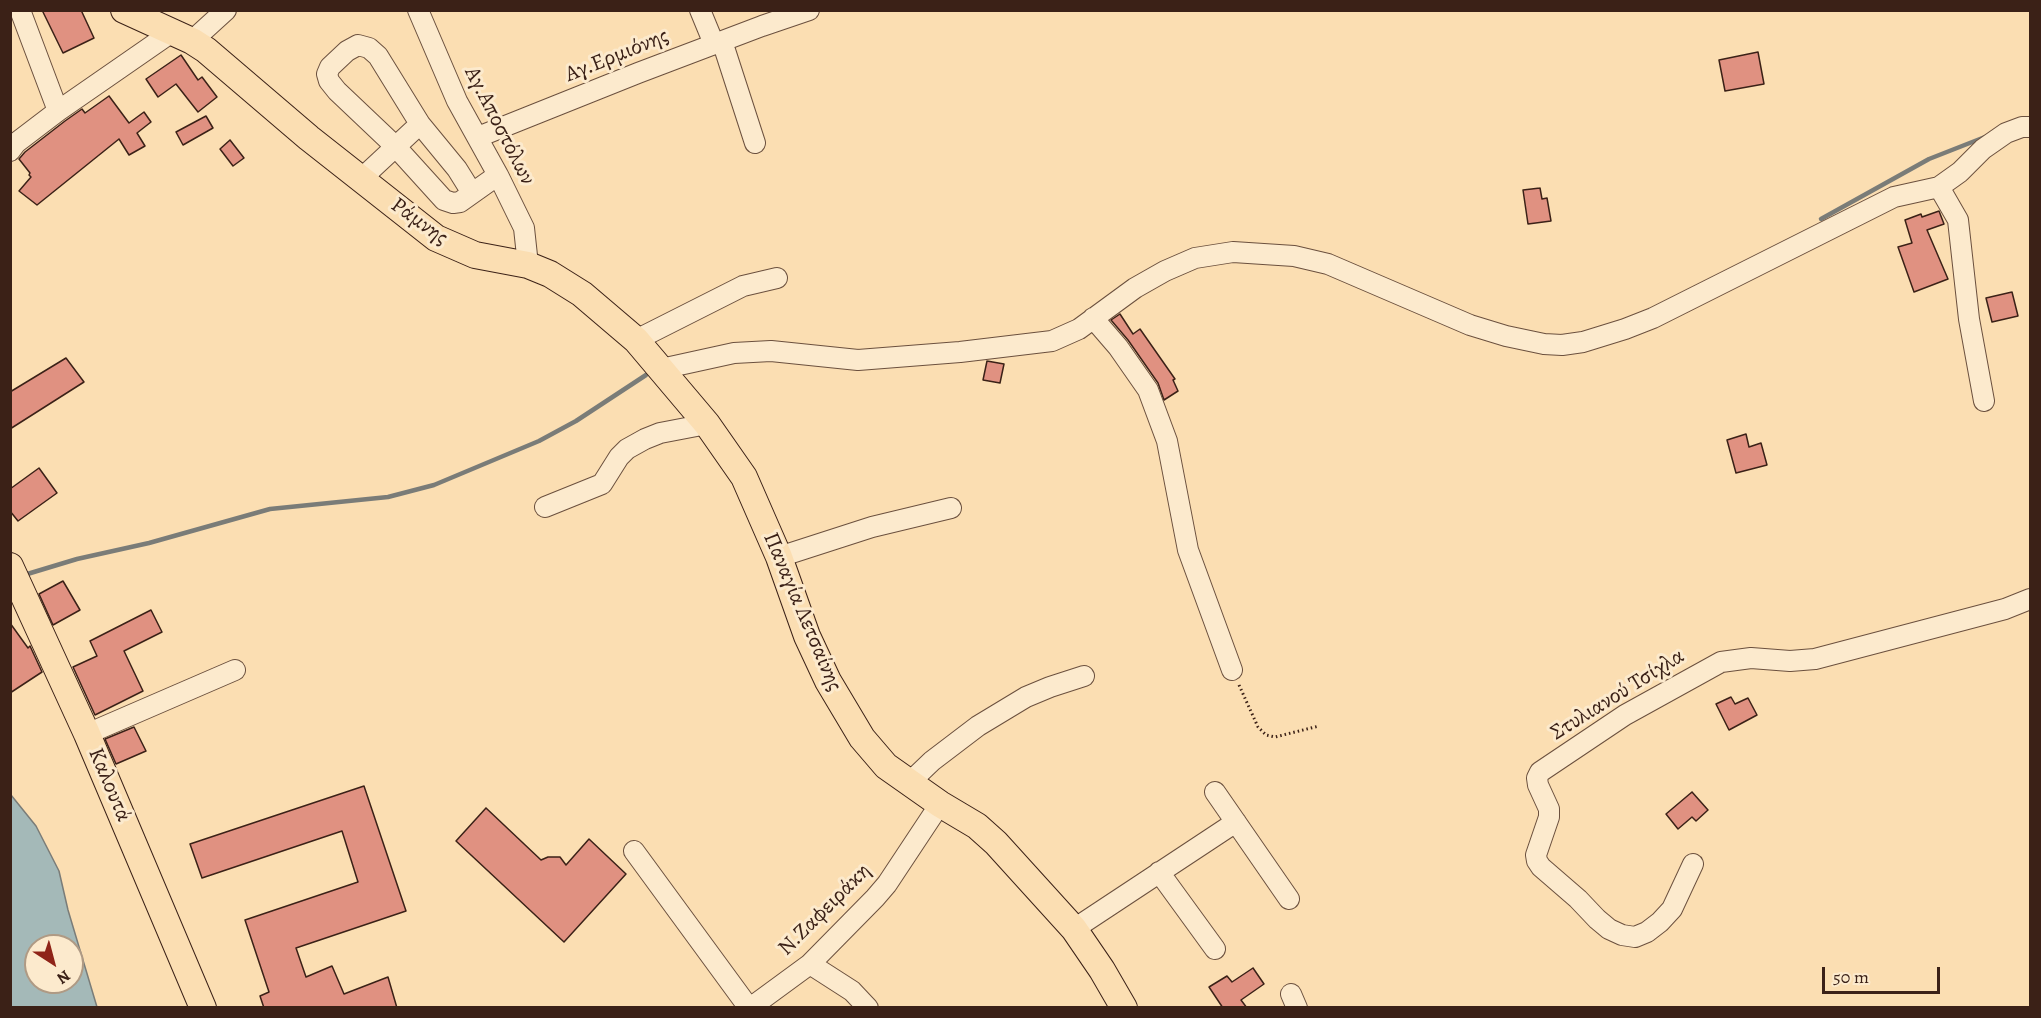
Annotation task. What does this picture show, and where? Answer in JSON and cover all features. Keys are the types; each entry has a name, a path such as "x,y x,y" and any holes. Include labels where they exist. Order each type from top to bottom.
{"main road":[{"name":"Ράμνης","path":"124,10 182,36 221,62 309,138 362,178 419,226 450,245 475,255 528,266 550,274 572,286 636,340 661,369"},
{"name":"Παναγία Λετσαίνης","path":"661,369 707,424 744,477 779,557 807,636 842,706 871,750 886,766 940,804 977,826 996,843 1074,929 1124,1008"},
{"name":"Καλουτά","path":"11,567 87,734 202,1008"}],"street":[{"path":"20,10 58,111"},
{"path":"10,151 16,143 58,111 226,10"},
{"name":"Αγ.Αποστόλων","path":"418,10 457,101 524,228 528,266"},
{"path":"700,10 718,42 755,143"},
{"name":"Αγ.Ερμιόνης","path":"478,137 718,42 809,10"},
{"path":"472,193 457,170 420,124 378,56 369,48 358,45 347,51 330,67 327,74 329,81 395,146 444,200 453,203 460,202 498,175"},
{"path":"362,178 420,124"},
{"path":"661,369 734,353 771,351 858,360 960,352 1052,341 1079,329 1135,288 1185,261 1224,253 1260,252 1294,256 1328,264 1488,332 1544,344 1562,345 1602,337 1653,318 1894,197 1940,186 1960,172 1983,149 2006,133 2022,127 2031,127"},
{"path":"1940,186 1958,220 1970,320 1984,401"},
{"path":"636,340 743,286 777,278"},
{"path":"1093,318 1148,390 1167,441 1188,550 1232,670"},
{"path":"545,507 602,484 619,457 627,449 645,439 660,433 707,424"},
{"path":"779,557 872,527 951,508"},
{"name":"Στυλιανού Τσίχλα","path":"1693,864 1672,909 1660,922 1647,932 1635,937 1622,935 1609,929 1541,867 1538,861 1537,849 1549,817 1546,802 1538,785 1537,778 1540,772 1624,716 1721,662 1750,658 1790,661 1815,659 2005,609 2031,599"},
{"path":"87,734 235,670"},
{"path":"909,783 932,761 978,726 1026,697 1084,676"},
{"path":"1215,792 1289,899"},
{"name":"Ν.Ζαφειράκη","path":"750,1008 810,964 887,884 940,804"},
{"path":"1074,929 1236,822"},
{"path":"634,851 750,1008"},
{"path":"1159,872 1215,949"},
{"path":"810,964 852,991 868,1008"}],"path":[{"path":"1232,670 1258,727 1266,735 1275,737 1319,726"}],"shaded area":[{"path":"11,795 36,826 59,871 75,934 24,934 24,994 84,994 84,964 97,1007 11,1007"}],"building":[{"path":"42,10 81,10 94,38 63,53"},
{"path":"1758,52 1764,84 1725,91 1719,60"},
{"path":"181,55 198,80 202,77 217,97 198,112 176,84 158,97 146,79"},
{"path":"109,96 129,123 144,112 151,122 137,133 145,146 129,155 119,139 37,205 19,191 31,177 19,159 25,152 82,109 85,113"},
{"path":"206,116 213,128 183,145 176,132"},
{"path":"230,140 244,158 233,166 220,149"},
{"path":"1540,188 1542,199 1547,198 1551,221 1528,224 1523,190"},
{"path":"1939,211 1944,224 1927,230 1948,279 1914,292 1898,247 1912,243 1905,220"},
{"path":"2012,292 2018,316 1992,322 1986,298"},
{"path":"1120,314 1133,334 1140,329 1175,379 1173,380 1178,391 1164,400 1158,383 1111,320"},
{"path":"66,358 84,382 10,429 10,392"},
{"path":"987,361 1004,364 1000,383 983,380"},
{"path":"1746,434 1749,447 1761,443 1767,465 1736,473 1727,440"},
{"path":"39,468 57,493 18,521 10,511 10,489"},
{"path":"63,581 80,610 53,625 39,594"},
{"path":"151,610 162,632 124,651 143,691 95,715 73,667 97,656 90,641"},
{"path":"10,623 28,648 30,646 42,672 10,693"},
{"path":"1731,697 1735,704 1748,698 1757,715 1729,730 1716,704"},
{"path":"134,727 146,751 116,764 105,739"},
{"path":"364,786 406,911 296,948 306,977 332,966 344,994 388,977 397,1008 264,1008 260,996 269,992 245,920 358,882 342,831 202,878 190,844"},
{"path":"1692,792 1708,810 1696,821 1692,817 1678,829 1666,814"},
{"path":"486,808 541,860 548,857 560,857 566,865 589,839 626,874 564,942 456,841"},
{"path":"1253,968 1264,984 1241,1000 1247,1008 1223,1008 1209,987 1227,976 1232,982"}],"waterway":[{"path":"1821,219 1929,159 1985,137"},
{"path":"24,575 270,509 388,497 434,485 539,441 576,421 646,375"}]}
